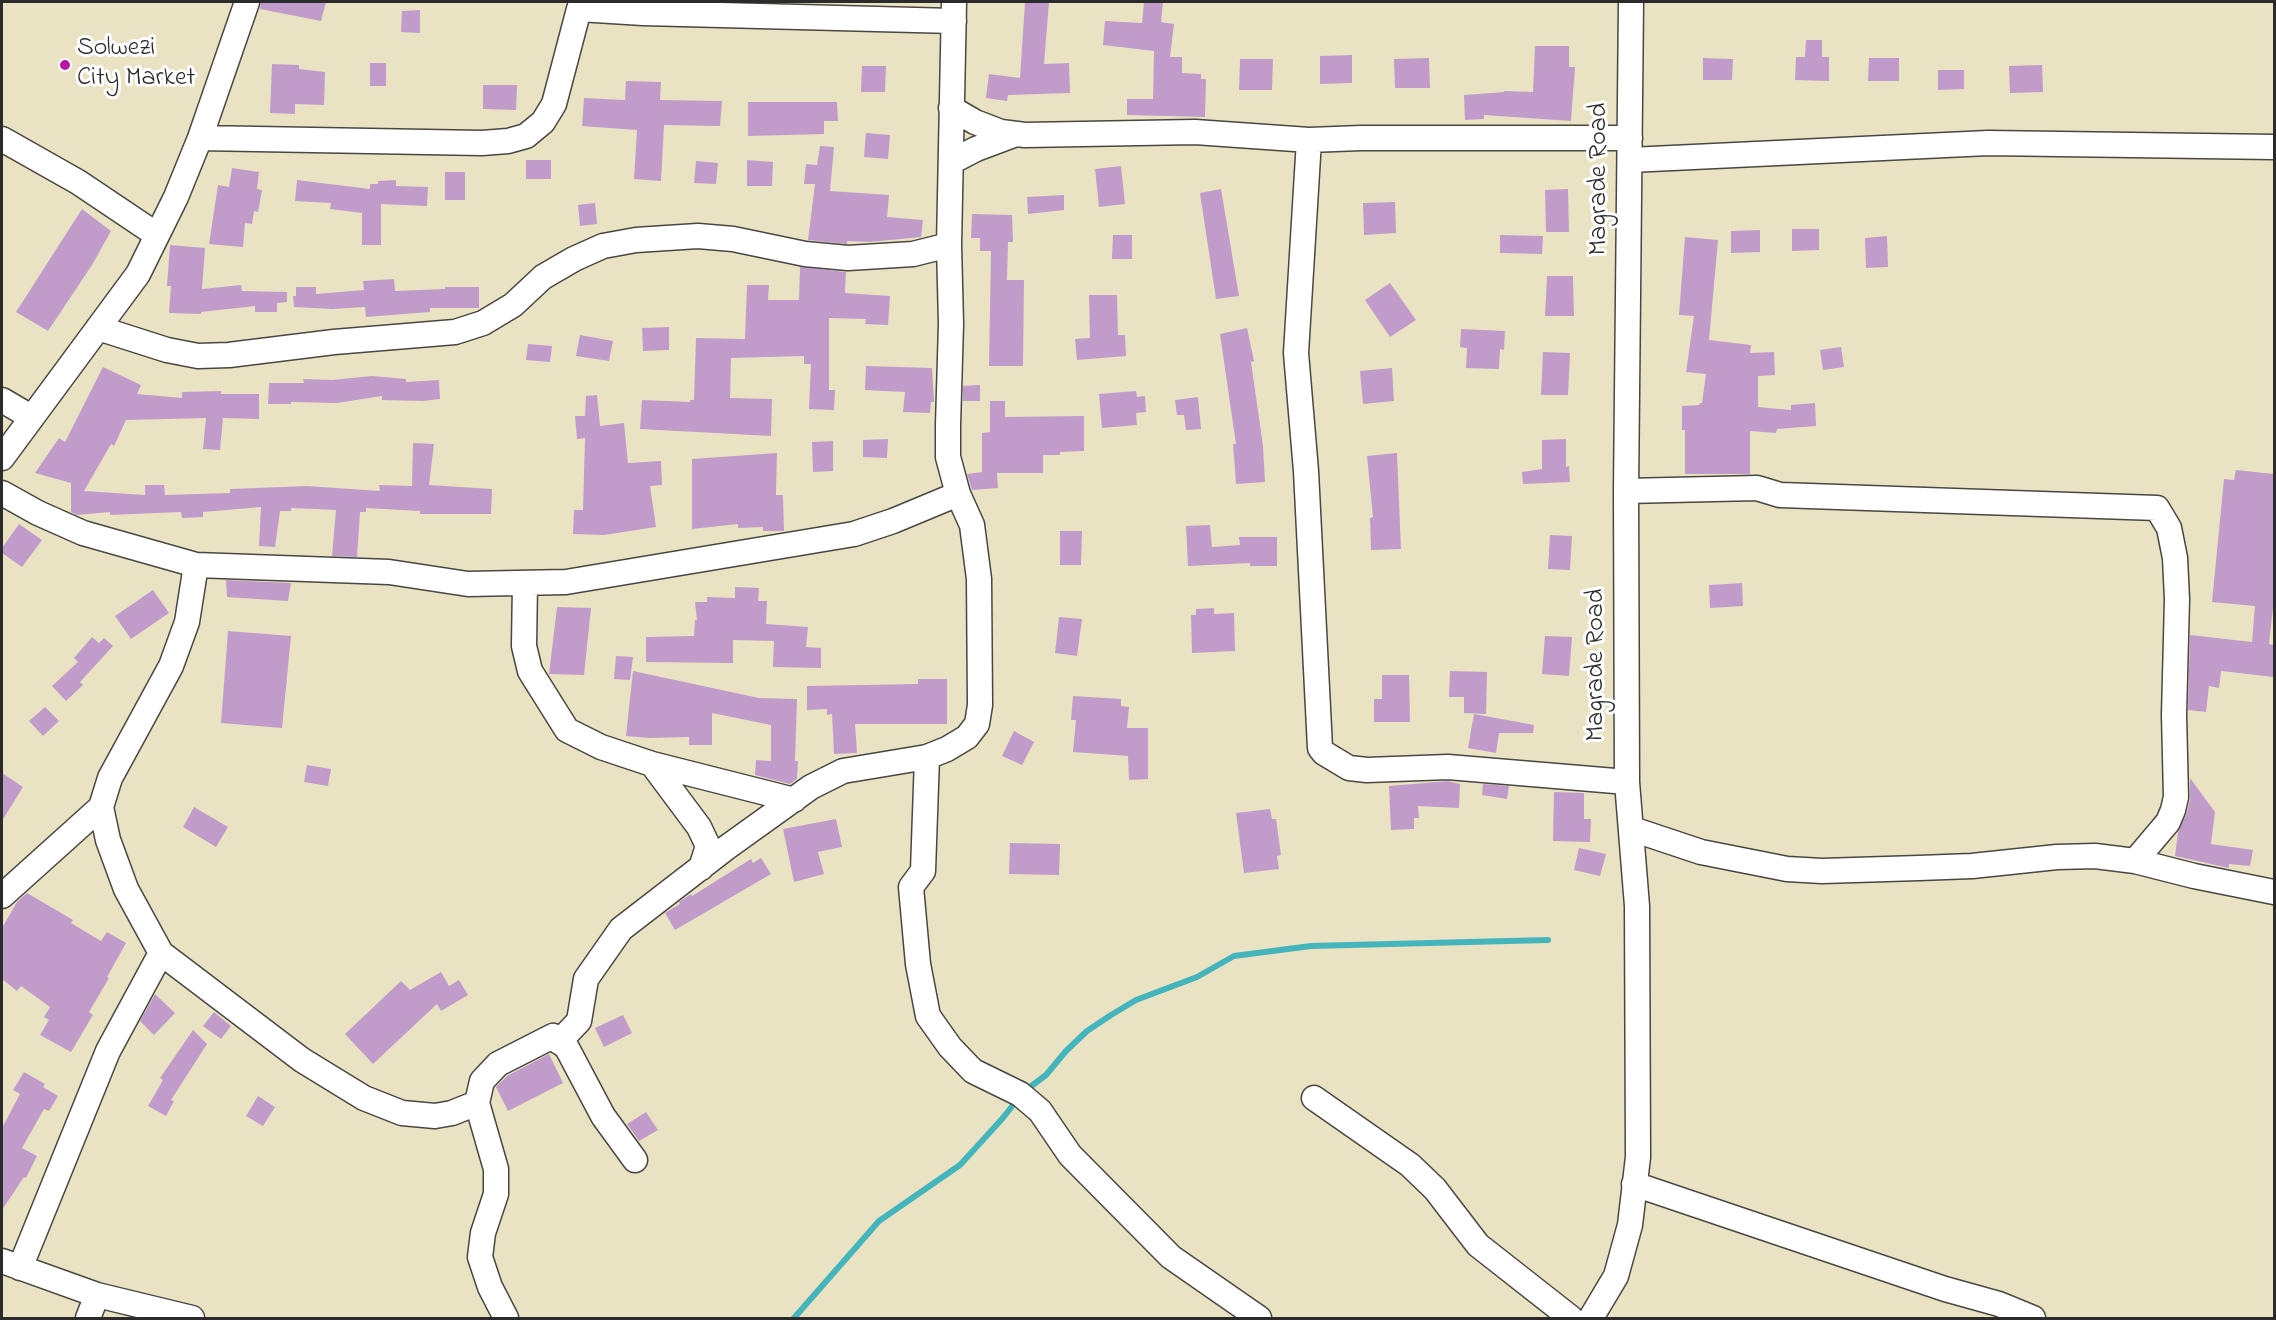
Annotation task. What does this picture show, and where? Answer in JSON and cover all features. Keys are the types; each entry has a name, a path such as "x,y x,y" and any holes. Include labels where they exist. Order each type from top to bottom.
{"street":[{"path":"2,458 138,274 176,196 200,138 247,2"},
{"name":"Magrade Road","path":"1591,1318 1616,1276 1630,1225 1638,1157 1637,918 1627,782 1626,491 1631,2"},
{"path":"200,138 482,144 526,136 543,122 554,104 578,5 643,13 954,11 949,245 951,324 948,457 958,494 972,525 979,579 980,705 977,724 967,737 927,757 843,771 811,787 700,868 621,929 586,979 579,1021 559,1042"},
{"path":"951,108 975,122 1001,132 1016,134 1195,132 1309,140 1361,138 1630,149 1988,142 2274,147"},
{"path":"951,162 975,149 1016,134"},
{"path":"2,139 78,182 157,235"},
{"path":"1309,140 1296,353 1306,471 1320,748 1330,758 1349,768 1358,769 1448,767 1627,782"},
{"path":"98,328 167,350 198,356 229,355 334,342 454,332 483,323 513,304 543,277 574,259 603,246 636,240 710,237 733,239 804,254 848,258 913,254 949,245"},
{"path":"2,400 31,417"},
{"path":"1626,491 1757,488 1780,495 2157,508 2169,528 2175,558 2177,599 2174,715 2176,796 2174,810 2168,822 2135,861"},
{"path":"2,493 38,513 83,533 196,564 389,572 468,584 566,582 854,534 893,521 958,494"},
{"path":"2,896 100,807 110,778 171,666 188,622 196,564"},
{"path":"525,583 524,646 530,671 567,730 601,747 652,764 794,800"},
{"path":"927,757 922,871 910,887 918,964 928,1016 950,1047 974,1071 1020,1094 1040,1111 1070,1155 1171,1257 1259,1318"},
{"path":"652,764 699,827 708,846 700,868"},
{"path":"100,807 108,840 126,889 161,953 302,1060 364,1098 402,1113 435,1116 452,1113 477,1103"},
{"path":"1632,829 1711,854 1752,863 1822,871 1972,866 2056,857 2095,856 2135,861 2274,892"},
{"path":"161,953 108,1051 11,1264 98,1295 192,1318"},
{"path":"498,1315 480,1257 483,1233 496,1194 496,1169 477,1103 482,1081 498,1064 553,1036 567,1048 603,1116 635,1160"},
{"path":"1314,1098 1410,1165 1435,1189 1478,1245 1571,1318"},
{"path":"1635,1184 1945,1289 1999,1304 2033,1318"},
{"path":"88,1318 98,1295"}],"building":[{"path":"261,2 326,2 321,21 260,9"},
{"path":"1025,2 1049,2 1044,64 1069,63 1070,93 1008,95 1007,101 986,98 989,74 1020,78"},
{"path":"1144,2 1163,2 1161,22 1174,24 1170,57 1182,57 1182,73 1201,74 1201,79 1206,79 1205,117 1127,115 1127,99 1153,99 1154,51 1103,45 1105,21 1142,23"},
{"path":"420,10 420,33 401,32 402,11"},
{"path":"1806,40 1822,40 1822,57 1829,57 1829,81 1795,80 1796,57 1805,57"},
{"path":"1535,46 1569,46 1569,67 1575,67 1571,121 1484,115 1484,119 1465,120 1464,95 1504,91 1533,92"},
{"path":"1352,55 1352,83 1320,84 1320,56"},
{"path":"1429,58 1430,88 1395,88 1394,59"},
{"path":"1703,58 1733,59 1732,80 1703,80"},
{"path":"1869,58 1899,58 1899,81 1868,81"},
{"path":"1240,59 1273,59 1272,90 1239,90"},
{"path":"370,63 386,63 386,86 370,86"},
{"path":"272,64 299,65 299,69 325,72 324,105 295,104 295,114 270,113"},
{"path":"2042,65 2043,92 2010,93 2009,66"},
{"path":"862,66 886,66 885,92 861,92"},
{"path":"1938,70 1964,70 1964,89 1938,90"},
{"path":"626,81 661,82 660,100 722,101 720,126 664,125 661,181 634,179 637,130 582,126 584,98 625,100"},
{"path":"483,85 517,85 516,110 483,109"},
{"path":"748,102 837,102 838,121 824,121 824,134 748,136"},
{"path":"866,133 890,135 888,159 864,157"},
{"path":"820,146 834,147 830,191 889,195 887,217 923,220 921,237 870,242 847,241 847,244 808,240 815,184 804,184 806,164 817,165"},
{"path":"526,160 551,160 551,179 526,179"},
{"path":"747,160 773,162 772,186 747,186"},
{"path":"696,161 718,163 716,184 694,183"},
{"path":"1121,166 1125,204 1099,207 1095,169"},
{"path":"232,168 259,172 257,189 262,190 258,212 254,211 252,224 245,223 243,247 209,244 218,185 229,187"},
{"path":"445,172 465,172 465,200 445,200"},
{"path":"297,180 370,189 370,184 378,184 378,181 396,180 396,186 428,187 427,206 381,204 381,245 362,245 362,213 330,209 331,203 295,201"},
{"path":"1221,189 1239,296 1216,299 1200,193"},
{"path":"1568,189 1569,232 1546,232 1545,190"},
{"path":"1064,195 1064,210 1028,214 1027,197"},
{"path":"1395,202 1396,233 1364,235 1363,203"},
{"path":"595,203 597,224 580,226 578,205"},
{"path":"82,209 111,231 92,265 48,331 16,312"},
{"path":"972,214 1012,215 1013,242 1008,242 1007,280 1024,280 1023,366 989,366 991,251 980,251 980,238 971,238"},
{"path":"1792,229 1819,229 1819,250 1792,251"},
{"path":"1760,230 1760,252 1731,253 1731,231"},
{"path":"1113,235 1132,235 1132,259 1112,259"},
{"path":"1500,235 1543,236 1542,254 1500,253"},
{"path":"1887,236 1888,267 1866,268 1865,238"},
{"path":"1685,237 1718,240 1709,340 1751,345 1750,353 1774,352 1775,375 1758,376 1758,407 1791,410 1791,405 1815,403 1816,426 1777,429 1776,433 1750,431 1750,474 1685,474 1685,430 1682,430 1682,406 1702,403 1706,374 1686,372 1694,316 1679,315"},
{"path":"170,245 205,248 202,289 241,285 242,291 287,292 287,302 277,303 277,312 255,312 255,306 201,312 201,314 169,313 171,286 167,286"},
{"path":"800,267 846,272 845,293 890,296 888,325 865,324 866,319 829,318 829,390 835,390 834,410 809,409 811,364 804,364 804,356 731,358 730,398 772,399 771,436 640,429 642,400 690,402 694,400 696,338 745,339 747,285 769,285 768,300 799,300"},
{"path":"1547,276 1573,276 1574,316 1545,316"},
{"path":"394,279 395,291 479,287 479,308 430,308 430,312 366,317 365,307 332,309 294,307 293,296 296,296 296,287 316,287 316,294 364,290 363,281"},
{"path":"1390,283 1416,320 1390,337 1365,300"},
{"path":"1089,295 1117,295 1118,335 1125,335 1126,356 1077,360 1075,339 1090,338"},
{"path":"669,327 669,350 643,351 642,328"},
{"path":"1247,328 1254,361 1251,362 1263,446 1265,482 1236,484 1233,444 1236,444 1220,334"},
{"path":"1461,329 1505,331 1504,350 1500,349 1499,369 1466,368 1467,348 1460,347"},
{"path":"580,335 613,341 609,361 576,356"},
{"path":"528,344 552,346 550,362 526,360"},
{"path":"1841,347 1844,367 1823,370 1820,350"},
{"path":"1543,352 1570,353 1568,395 1541,395"},
{"path":"866,366 932,368 934,402 931,402 930,413 903,412 905,392 865,390"},
{"path":"103,367 141,385 137,394 182,398 182,392 221,391 221,394 259,394 259,419 223,418 220,450 203,449 206,418 126,420 114,446 111,444 84,491 145,495 145,485 164,485 165,495 230,493 230,489 307,486 380,491 379,485 412,486 413,443 434,444 429,485 492,489 491,514 420,514 420,511 366,508 366,512 360,512 357,557 332,556 336,510 291,508 291,511 280,511 275,547 259,546 261,507 203,512 203,517 182,518 181,512 110,515 110,512 77,515 71,512 71,483 35,473 59,438 65,442"},
{"path":"1392,368 1394,401 1363,404 1360,371"},
{"path":"372,376 406,379 406,382 439,380 440,399 382,400 382,396 337,403 268,404 269,383 304,383 303,379 332,380"},
{"path":"980,385 980,401 963,401 963,386"},
{"path":"1136,391 1137,397 1145,396 1146,412 1136,413 1137,425 1102,428 1099,394"},
{"path":"597,395 600,426 624,423 628,463 661,461 662,485 650,486 656,527 604,535 573,534 574,510 583,510 585,438 577,439 575,416 585,416 586,396"},
{"path":"1198,397 1201,429 1186,430 1184,415 1177,415 1175,400"},
{"path":"990,401 1005,401 1005,417 1084,416 1084,451 1043,455 1043,473 997,473 998,488 972,490 967,474 982,472 982,433 990,432"},
{"path":"888,439 887,458 863,457 863,440"},
{"path":"1566,439 1566,467 1569,466 1570,482 1523,484 1522,472 1542,469 1542,440"},
{"path":"833,441 833,471 813,472 812,442"},
{"path":"777,453 776,495 783,495 784,531 763,531 763,527 738,528 738,524 692,529 692,459"},
{"path":"1397,453 1401,549 1371,550 1370,518 1373,517 1367,456"},
{"path":"2236,470 2274,474 2274,608 2269,644 2274,645 2274,677 2221,671 2219,688 2209,686 2206,712 2188,710 2190,635 2252,642 2255,606 2212,602 2224,479 2234,480"},
{"path":"19,524 42,540 22,567 2,553 2,548"},
{"path":"1210,525 1212,547 1240,545 1239,537 1277,537 1277,566 1250,566 1250,563 1188,566 1186,526"},
{"path":"1060,531 1082,531 1081,565 1060,565"},
{"path":"1550,535 1572,536 1570,570 1548,569"},
{"path":"226,580 291,583 288,601 227,597"},
{"path":"1742,583 1743,606 1710,608 1709,585"},
{"path":"735,587 759,588 758,601 767,601 766,624 808,627 806,647 821,648 821,668 773,667 774,641 733,640 733,663 646,662 646,637 694,636 695,620 697,620 695,602 707,602 707,597 735,598"},
{"path":"153,590 169,613 131,639 115,616"},
{"path":"557,607 591,608 584,675 549,674"},
{"path":"1214,608 1214,614 1234,613 1235,651 1192,653 1191,615 1196,615 1196,609"},
{"path":"1059,617 1082,619 1077,656 1055,653"},
{"path":"228,631 291,636 282,728 221,723"},
{"path":"1545,636 1572,637 1569,676 1542,674"},
{"path":"92,637 99,643 104,638 113,646 80,682 83,685 66,701 52,686 78,662 74,658"},
{"path":"616,656 633,657 630,680 614,679"},
{"path":"633,671 759,698 797,699 795,761 798,761 797,779 790,784 755,775 756,760 771,761 771,725 712,713 712,745 689,745 689,737 626,736"},
{"path":"1450,671 1487,672 1486,714 1464,713 1464,697 1449,697"},
{"path":"1382,675 1409,675 1410,722 1374,722 1374,699 1382,699"},
{"path":"918,679 947,679 947,724 855,724 857,753 834,754 832,714 827,715 827,709 807,710 807,686 918,684"},
{"path":"1073,696 1121,699 1121,706 1129,707 1127,728 1148,728 1148,779 1129,780 1128,756 1073,752 1076,720 1071,720"},
{"path":"45,707 59,721 43,736 29,721"},
{"path":"1474,714 1534,725 1533,733 1499,733 1496,753 1468,748"},
{"path":"1014,731 1034,742 1022,765 1002,756"},
{"path":"307,765 331,769 328,786 304,782"},
{"path":"2,773 23,787 2,821"},
{"path":"2190,778 2215,812 2211,844 2253,850 2250,866 2229,864 2229,868 2175,856 2178,832 2190,800"},
{"path":"1448,781 1460,784 1459,808 1418,806 1419,818 1414,818 1414,829 1391,830 1389,786"},
{"path":"1483,784 1509,786 1507,799 1482,795"},
{"path":"1554,792 1584,793 1584,819 1591,819 1590,842 1553,841"},
{"path":"194,807 228,827 216,847 183,827"},
{"path":"1270,809 1272,819 1276,819 1281,855 1277,856 1279,869 1244,873 1236,813"},
{"path":"836,819 842,847 818,852 824,874 794,882 783,829"},
{"path":"1010,843 1060,844 1059,875 1009,874"},
{"path":"1579,848 1606,854 1600,876 1574,870"},
{"path":"761,858 771,874 675,930 665,913 691,894 692,896 751,859 753,863"},
{"path":"27,893 73,920 71,923 101,941 107,932 126,943 89,1012 93,1015 71,1052 40,1035 49,1020 44,1017 50,1007 21,986 17,991 2,979 2,928 17,902"},
{"path":"441,972 449,986 459,980 468,995 441,1011 437,1004 373,1064 345,1034 401,981 410,990"},
{"path":"155,994 175,1013 154,1035 140,1021"},
{"path":"214,1012 231,1026 221,1039 203,1026"},
{"path":"623,1015 632,1033 604,1047 595,1028"},
{"path":"193,1030 207,1044 171,1100 174,1101 166,1116 148,1106 163,1080 160,1078"},
{"path":"549,1054 563,1083 508,1111 496,1087 507,1076"},
{"path":"24,1072 45,1084 43,1087 58,1096 49,1111 44,1109 22,1148 37,1156 26,1178 24,1177 2,1210 2,1128 20,1094 13,1090"},
{"path":"258,1096 275,1107 263,1126 246,1116"},
{"path":"646,1112 658,1130 639,1141 627,1124"}],"waterway":[{"path":"1026,1090 1046,1075 1087,1031 1111,1015 1136,1000 1197,977 1234,956 1311,946 1548,940"},
{"path":"794,1318 879,1221 960,1165 1017,1100"}],"place":[{"name":"Solwezi City Market","path":"65,65"}]}
